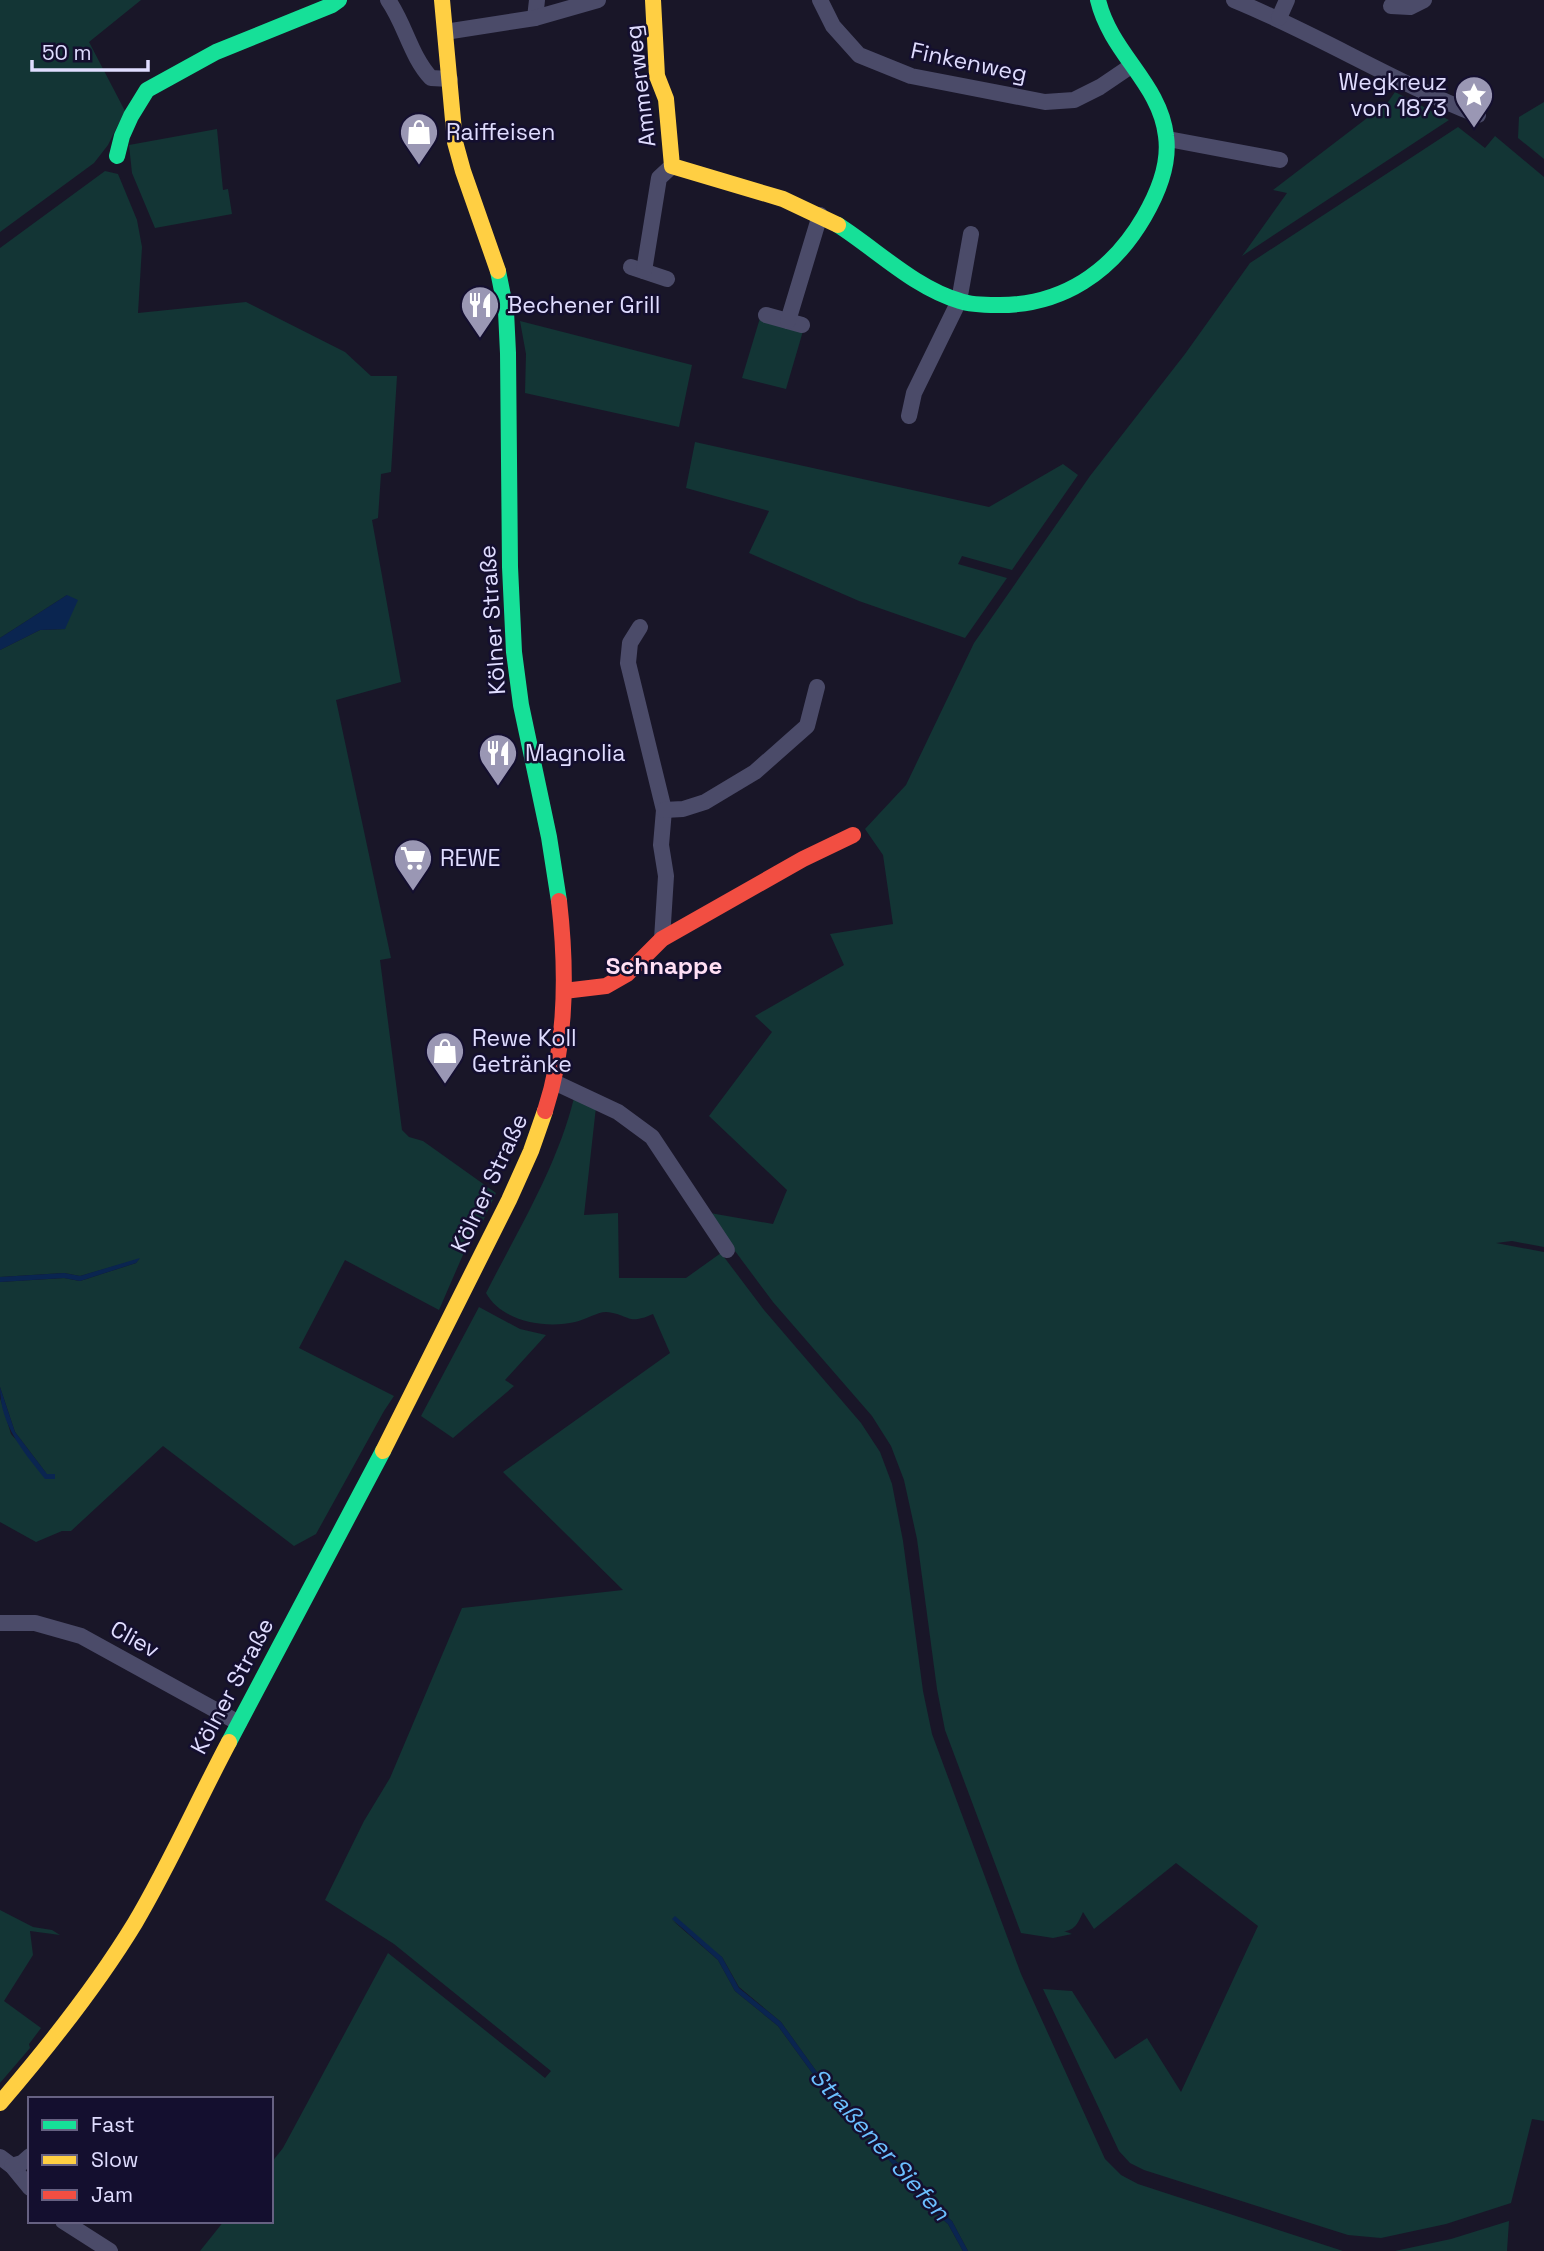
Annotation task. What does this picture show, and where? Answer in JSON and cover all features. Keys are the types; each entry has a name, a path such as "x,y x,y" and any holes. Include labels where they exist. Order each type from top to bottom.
{"main road":[{"path":"117,156 131,116 147,90 216,51 340,0"},
{"name":"Kölner Straße","path":"0,2104 92,1989 135,1923 405,1410 522,1175 545,1117 554,1082 564,991 562,928 554,862 524,723 514,655 510,576 508,352 504,291 496,260 456,149 443,0"},
{"name":"Ammerweg","path":"653,0 657,76 666,99 672,166 783,197 820,215 924,283 959,301 999,306 1032,305 1056,298 1086,283 1115,258 1137,230 1157,193 1166,161 1168,139 1157,102 1100,19 1098,0"},
{"path":"564,991 606,986 626,974 662,939 803,859 853,835"}],"street":[{"path":"388,0 398,15 423,69 431,78 450,79"},
{"path":"535,18 537,0"},
{"path":"445,32 535,18 598,0"},
{"name":"Finkenweg","path":"820,0 833,26 859,55 911,76 1045,102 1074,100 1100,87 1130,66"},
{"path":"1234,0 1279,18 1437,99 1478,115"},
{"path":"1279,18 1287,0"},
{"path":"1391,6 1410,7 1424,0"},
{"path":"1168,139 1280,160"},
{"name":"Ammerweg","path":"667,279 638,269 659,178 672,166"},
{"path":"765,315 795,323 820,215"},
{"path":"909,416 914,393 959,301 971,234"},
{"path":"640,627 630,643 628,663 664,810 661,845 666,876 662,939"},
{"path":"664,810 683,809 705,802 755,772 807,726 817,687"},
{"path":"554,1082 618,1112 652,1137 727,1250"},
{"name":"Cliev","path":"0,1623 35,1623 81,1636 239,1723"},
{"path":"6,2162 22,2163 28,2157"},
{"path":"6,2162 28,2186"},
{"path":"66,2223 110,2251"}],"green space":[{"path":"0,0 141,0 89,42 125,111 108,145 94,163 0,232"},
{"path":"1395,92 1449,120 1242,256 1287,193 1273,190 1388,102"},
{"path":"1544,102 1544,159 1518,138 1519,117"},
{"path":"1458,127 1485,148 1495,136 1544,177 1544,1247 1512,1241 1496,1243 1544,1252 1544,2121 1532,2119 1511,2203 1446,2224 1381,2238 1348,2235 1144,2170 1130,2163 1119,2151 1043,1989 1072,1991 1115,2059 1147,2038 1181,2092 1258,1926 1176,1863 1094,1929 1083,1912 1074,1927 1064,1931 1072,1934 1053,1938 1021,1933 945,1730 917,1539 904,1480 891,1446 872,1416 773,1302 710,1213 773,1224 787,1190 709,1116 772,1032 755,1016 844,965 830,934 893,924 883,855 865,829 906,785 974,643 1090,476 1185,354 1250,263"},
{"path":"217,129 223,190 228,189 232,214 155,228 132,173 129,145"},
{"path":"105,171 118,174 137,220 142,247 138,313 246,302 345,352 371,376 397,376 391,472 381,474 378,518 372,520 401,682 336,700 391,958 380,960 402,1130 409,1137 423,1141 496,1193 483,1221 472,1234 439,1310 345,1260 299,1348 394,1396 316,1534 294,1546 163,1446 71,1531 62,1531 36,1542 0,1522 0,1398 11,1434 47,1474 15,1432 0,1387 0,1282 64,1278 80,1281 136,1263 139,1259 80,1276 64,1273 0,1277 0,650 40,630 65,629 67,595 0,638 0,248"},
{"path":"760,318 803,331 786,389 742,378"},
{"path":"520,321 692,365 679,427 525,393 526,354"},
{"path":"695,442 989,507 1063,464 1078,475 1012,570 962,556 958,564 1007,578 965,638 859,601 749,553 769,511 686,488"},
{"path":"574,1098 596,1107 584,1215 618,1213 619,1278 686,1278 721,1253 764,1310 861,1423 880,1452 892,1484 903,1541 923,1691 932,1734 1021,1974 1105,2159 1121,2175 1138,2184 1343,2251 968,2251 952,2221 929,2201 911,2169 897,2162 869,2129 840,2104 781,2022 739,1987 722,1957 672,1920 718,1960 735,1991 778,2026 837,2107 866,2132 894,2166 907,2172 925,2204 948,2224 963,2251 200,2251 222,2223 273,2223 273,2160 283,2148 388,1953 545,2078 551,2071 394,1944 325,1900 364,1821 390,1778 462,1608 623,1590 503,1472 670,1353 653,1314 633,1319 606,1312 564,1324 538,1324 503,1311 486,1293 547,1173 567,1124"},
{"path":"479,1307 520,1329 546,1335 505,1380 514,1386 453,1438 421,1416"},
{"path":"0,1910 33,1927 52,1930 60,1935 30,1931 33,1955 4,2001 41,2028 29,2044 30,2048 0,2083"},
{"path":"1509,2221 1507,2251 1395,2251 1451,2239"}],"water":[{"path":"67,595 78,600 65,629 40,630 0,650 0,638"},
{"path":"140,1258 136,1263 80,1281 64,1278 0,1282 0,1277 64,1273 80,1276"},
{"path":"0,1387 15,1432 47,1474 55,1474 55,1479 45,1479 14,1437 4,1413"},
{"name":"Straßener Siefen","path":"675,1916 722,1957 739,1988 781,2022 840,2104 869,2129 897,2162 911,2169 929,2201 952,2221 968,2251 963,2251 948,2224 925,2204 907,2172 894,2166 866,2132 837,2107 778,2026 735,1991 718,1960 672,1919"}],"traffic: fast":[{"path":"117,156 131,116 147,90 216,52 339,0"},
{"path":"838,225 927,287 969,303 1021,304 1043,299 1064,292 1101,269 1131,237 1149,208 1162,178 1167,147 1162,117 1155,100 1113,37 1098,0"},
{"path":"498,271 506,311 508,353 510,567 514,652 521,705 549,837 559,901"},
{"path":"229,1742 383,1451"}],"traffic: slow":[{"path":"442,0 455,142 498,271"},
{"path":"653,0 657,76 666,99 672,166 783,199 838,225"},
{"path":"383,1451 509,1200 545,1111"},
{"path":"0,2103 71,2016 120,1947 160,1878 229,1742"}],"traffic: jam":[{"path":"564,991 606,986 627,974 662,939 803,859 853,835"},
{"path":"545,1111 558,1060 563,1007 559,901"}],"place":[{"name":"Wegkreuz von 1873","path":"1474,129"},
{"name":"Raiffeisen","path":"419,166"},
{"name":"Bechener Grill","path":"480,339"},
{"name":"Magnolia","path":"498,787"},
{"name":"REWE","path":"413,892"},
{"name":"Rewe Koll Getränke","path":"445,1085"}],"district":[{"name":"Schnappe","path":"664,965"}]}
